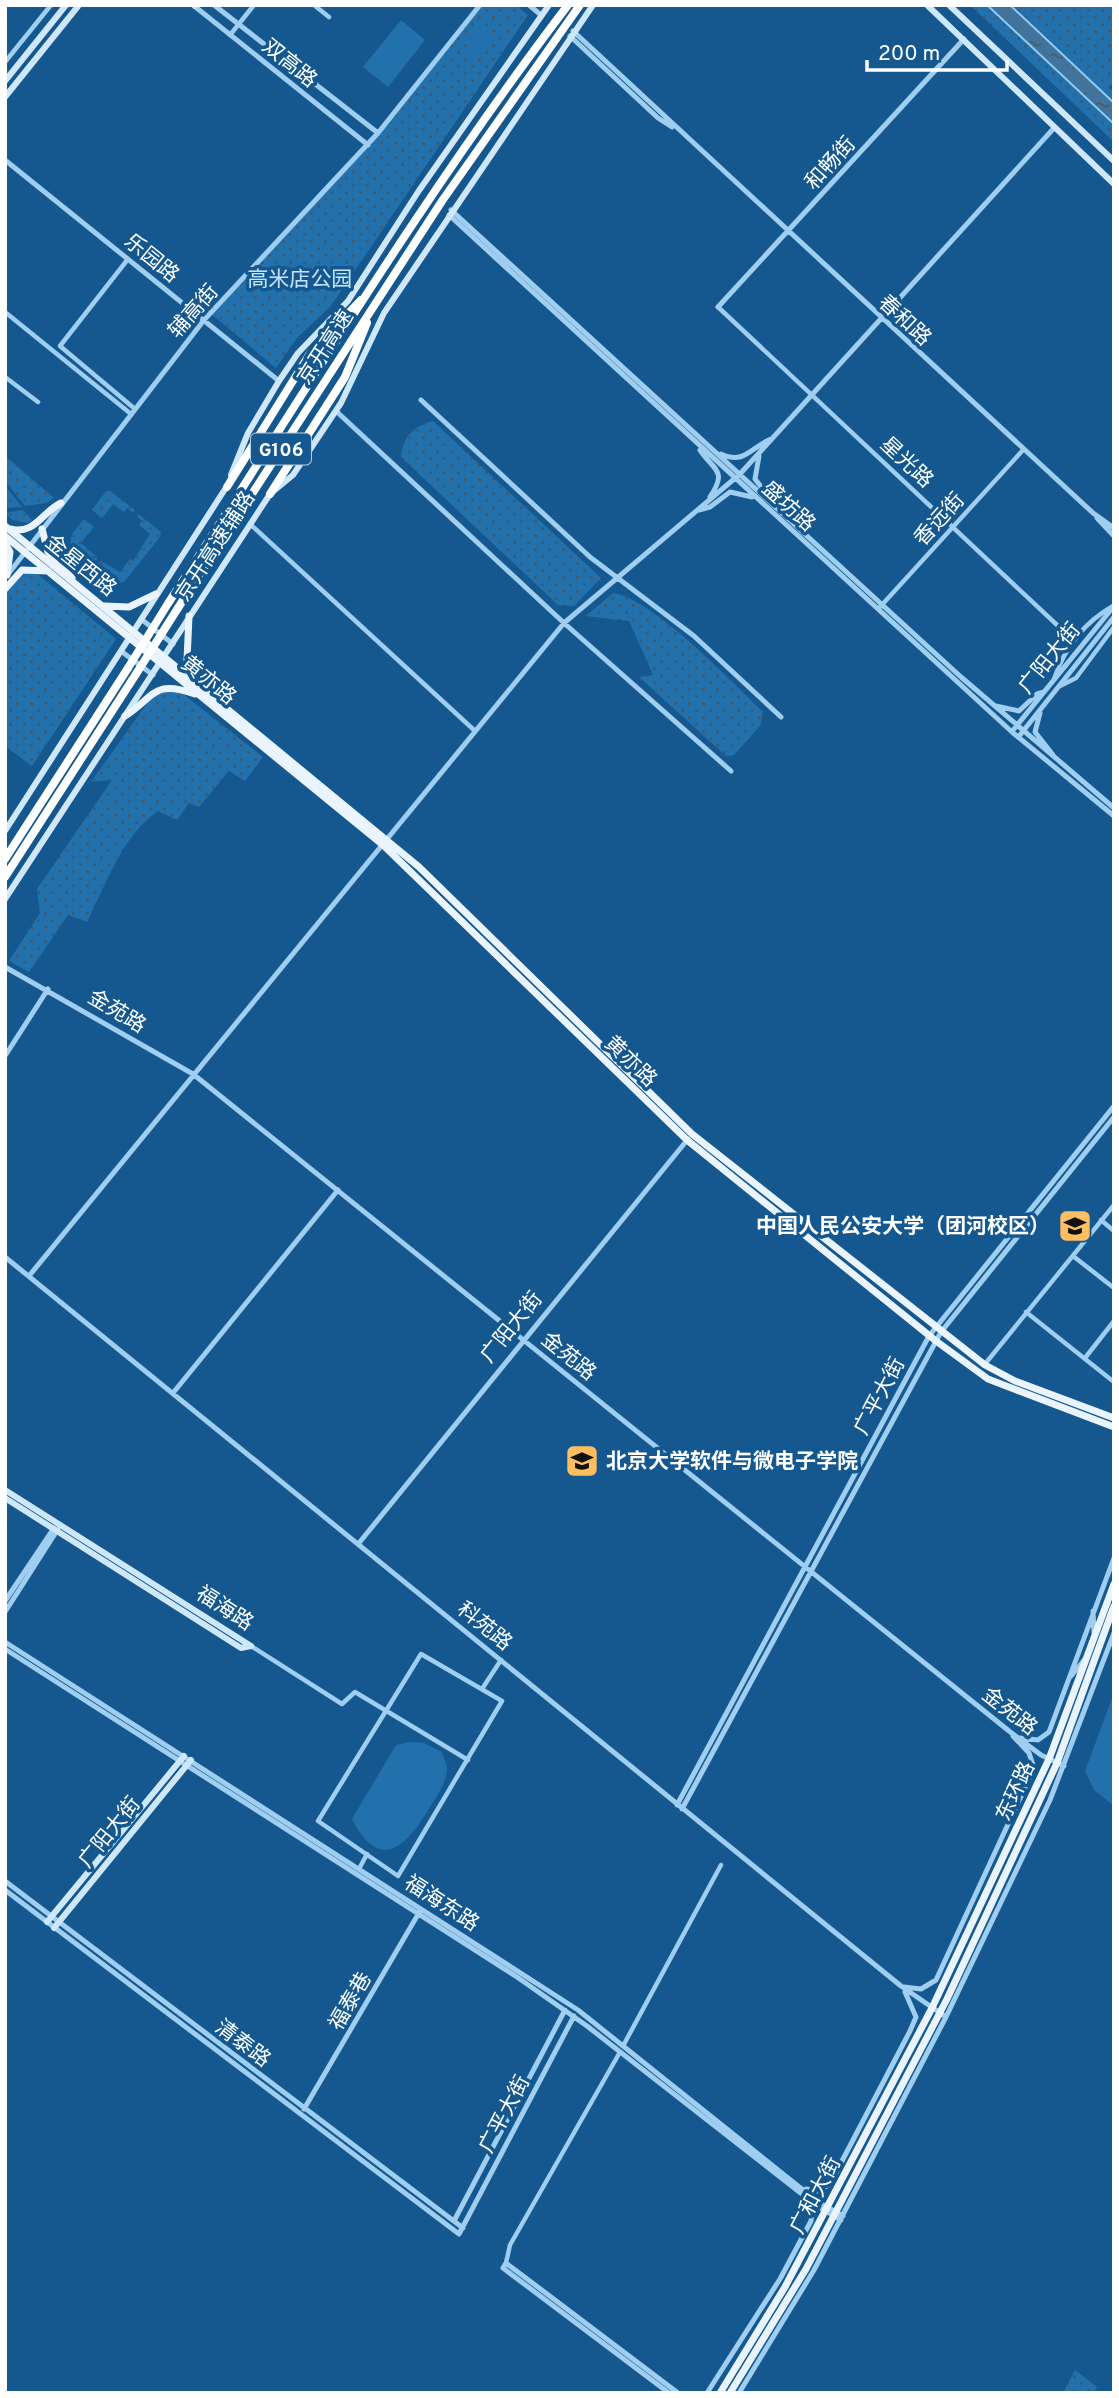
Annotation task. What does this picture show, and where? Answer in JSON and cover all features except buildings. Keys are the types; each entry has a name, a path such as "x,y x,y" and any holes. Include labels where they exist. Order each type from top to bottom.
{"highway":[{"name":"京开高速","path":"132,671 178,608 521,66 568,5"},
{"name":"京开高速","path":"132,671 169,602 379,287 530,71 580,5"},
{"path":"227,487 309,355 379,287"},
{"path":"270,494 345,377 379,287"},
{"name":"G106","path":"5,859 132,671"},
{"name":"G106","path":"5,877 132,671"}],"main road":[{"path":"5,81 66,5"},
{"path":"5,97 79,5"},
{"name":"京开高速辅路","path":"5,831 227,487 251,426 279,381 298,353 348,301 426,181 549,5"},
{"name":"京开高速辅路","path":"5,899 270,494 293,475 336,411 354,380 375,328 450,212 593,5"},
{"path":"927,5 1114,184"},
{"path":"949,5 1114,160"},
{"path":"1054,128 1066,116"},
{"path":"6,530 33,528 50,509 61,503"},
{"path":"42,529 48,552 68,569 74,581"},
{"name":"金星西路","path":"6,530 48,571 132,634"},
{"path":"5,543 10,551 6,577"},
{"name":"金星西路","path":"27,549 74,581 132,634"},
{"path":"5,589 22,570 48,571"},
{"path":"104,606 129,607 156,594"},
{"path":"189,617 187,660 194,680"},
{"path":"132,634 163,659"},
{"name":"黄亦路","path":"163,659 194,680 385,842 690,1137 932,1338 988,1379 1114,1427"},
{"name":"黄亦路","path":"163,659 202,696 385,842"},
{"path":"125,716 147,696 160,689 178,688 202,696"},
{"name":"黄亦路","path":"690,1137 985,1365 1015,1381 1114,1418"},
{"name":"福海路","path":"5,1490 251,1646"},
{"name":"福海路","path":"5,1498 241,1648 251,1646"},
{"name":"东环路","path":"932,2008 1034,1791 1057,1763 1087,1656 1114,1584"},
{"name":"东环路","path":"943,2015 1057,1763 1114,1606"},
{"name":"广阳大街","path":"49,1919 185,1760"},
{"name":"广阳大街","path":"57,1925 185,1760"},
{"name":"广和大街","path":"720,2393 767,2320 810,2243 835,2214 866,2134 932,2008"},
{"name":"广和大街","path":"730,2393 835,2214 943,2015"}],"street":[{"path":"5,62 51,5"},
{"name":"双高路","path":"214,5 378,133"},
{"path":"230,35 254,5"},
{"path":"314,5 329,18"},
{"name":"辅高街","path":"6,577 204,320 368,145 480,5"},
{"path":"529,5 541,15"},
{"name":"双高路","path":"194,6 368,145"},
{"name":"春和路","path":"572,34 658,118 677,131 1023,450 1093,513 1114,528"},
{"name":"和畅街","path":"718,307 964,39"},
{"path":"29,1276 564,623 738,477 1054,128"},
{"name":"乐园路","path":"5,160 279,381"},
{"name":"盛坊路","path":"450,212 695,441 776,508 1020,735 1114,816"},
{"name":"盛坊路","path":"450,212 711,448 761,502 992,704 1014,729"},
{"path":"128,260 60,346 133,411"},
{"name":"星光路","path":"718,307 1073,640"},
{"path":"5,312 133,411"},
{"path":"5,377 38,402"},
{"path":"421,400 615,578 694,636 781,717"},
{"path":"336,411 564,623 731,771"},
{"path":"711,448 725,456 744,458 762,442 774,438"},
{"path":"695,441 719,471 720,477 705,504"},
{"path":"764,449 755,465 755,479 771,496 776,508"},
{"name":"香远街","path":"880,607 1023,450"},
{"path":"695,511 710,507 730,492 748,495 761,502"},
{"path":"1093,513 1114,536"},
{"path":"250,524 474,730"},
{"path":"1053,682 1062,656 1073,640 1096,616 1114,606"},
{"name":"广阳大街","path":"1014,729 1114,606"},
{"name":"广阳大街","path":"1020,735 1114,617"},
{"path":"141,619 173,644"},
{"path":"1059,687 1076,678 1114,627"},
{"path":"121,651 153,675"},
{"path":"992,704 1019,711 1037,694 1044,692"},
{"path":"1043,706 1035,732 1056,761"},
{"name":"盛坊路","path":"1020,735 1114,808"},
{"name":"金苑路","path":"5,967 194,1074 1009,1731 1057,1763"},
{"path":"5,1056 48,989"},
{"name":"广平大街","path":"680,1807 932,1338 1114,1106"},
{"name":"广平大街","path":"938,1329 1114,1117"},
{"name":"广阳大街","path":"359,1543 690,1137"},
{"path":"173,1393 338,1190"},
{"path":"985,1365 1114,1205"},
{"path":"1101,1220 1114,1231"},
{"path":"1073,1255 1113,1288"},
{"name":"科苑路","path":"5,1257 901,1986 943,2015"},
{"path":"1026,1312 1114,1382"},
{"path":"1084,1358 1114,1321"},
{"path":"5,1601 60,1524"},
{"path":"5,1612 55,1531"},
{"path":"1018,1738 1044,1738 1114,1558"},
{"path":"1093,1608 1094,1637"},
{"path":"943,2015 1025,1854 1057,1763 1097,1680 1114,1633"},
{"name":"福海东路","path":"5,1642 578,2010 621,2049 785,2179 835,2214"},
{"path":"251,1646 342,1704 355,1692 468,1760"},
{"name":"福海东路","path":"5,1649 359,1869 621,2049"},
{"path":"421,1654 502,1700 398,1876 318,1821 386,1710 421,1654"},
{"path":"1067,1681 1087,1656"},
{"path":"482,1689 501,1659"},
{"path":"1077,1708 1097,1680"},
{"path":"1009,1731 1029,1754 1034,1769 1034,1791"},
{"path":"901,1986 916,1990 931,1986 1034,1769"},
{"path":"359,1869 368,1854"},
{"path":"1008,1871 1025,1854"},
{"path":"669,2393 503,2268 510,2245 721,1865"},
{"name":"清泰路","path":"5,1881 49,1919"},
{"name":"清泰路","path":"5,1890 49,1919 453,2224"},
{"path":"991,1924 996,1897"},
{"path":"968,1930 970,1904"},
{"name":"福泰巷","path":"304,2109 420,1911"},
{"name":"清泰路","path":"57,1925 304,2109 461,2231"},
{"path":"944,1961 962,1944"},
{"path":"901,1986 914,2007 916,2038"},
{"name":"广平大街","path":"453,2224 568,2004"},
{"name":"广平大街","path":"461,2231 578,2010"},
{"path":"785,2179 818,2192 830,2184 916,2018"},
{"path":"845,2156 866,2134"},
{"path":"785,2179 809,2205 812,2212 810,2243"},
{"path":"707,2393 744,2338 804,2234 812,2212"},
{"path":"739,2393 802,2292 835,2214"},
{"path":"506,2263 678,2393"},
{"path":"744,2338 767,2320"}],"green space":[{"name":"高米店公园","path":"480,5 516,5 528,15 331,306 297,338 276,368 210,313 355,159"},
{"path":"970,5 1114,5 1114,82 1109,87 1114,92 1114,142"},
{"path":"401,20 425,40 388,87 363,67"},
{"path":"479,29 490,37 475,55 465,47"},
{"path":"433,421 601,578 574,606 558,605 401,457 410,433"},
{"path":"5,456 54,498 46,503 25,506 5,481"},
{"path":"5,486 22,507 5,508"},
{"path":"106,491 110,491 135,510 133,513 127,508 124,512 113,504 102,518 92,510"},
{"path":"23,510 32,520 28,523 13,520 5,513"},
{"path":"138,514 161,532 160,537 124,582 119,583 70,545 72,534 84,519 94,527 81,543 97,557 96,563 101,561 120,572 130,559 133,561 150,534 139,525 142,521"},
{"path":"35,572 116,639 32,766 5,746 5,594 20,575"},
{"path":"613,593 629,598 670,625 763,712 760,726 734,755 726,756 639,677 653,675 629,621 586,616"},
{"path":"166,690 178,690 263,757 245,781 229,771 199,807 189,803 177,820 158,811 145,821 116,862 87,922 68,915 29,972 9,961 40,913 37,889 112,780 91,782 151,698"},
{"path":"1114,1693 1114,1806 1094,1790 1085,1771"},
{"path":"424,1743 442,1752 447,1773 436,1798 412,1833 393,1848 383,1850 373,1846 362,1836 352,1819 396,1745"},
{"path":"1075,2370 1097,2387 1094,2393 1063,2393"}],"water":[{"path":"987,5 1010,5 1114,103 1114,124"}],"place":[{"name":"中国人民公安大学（团河校区）","path":"1075,1226"},
{"name":"北京大学软件与微电子学院","path":"582,1461"}]}
